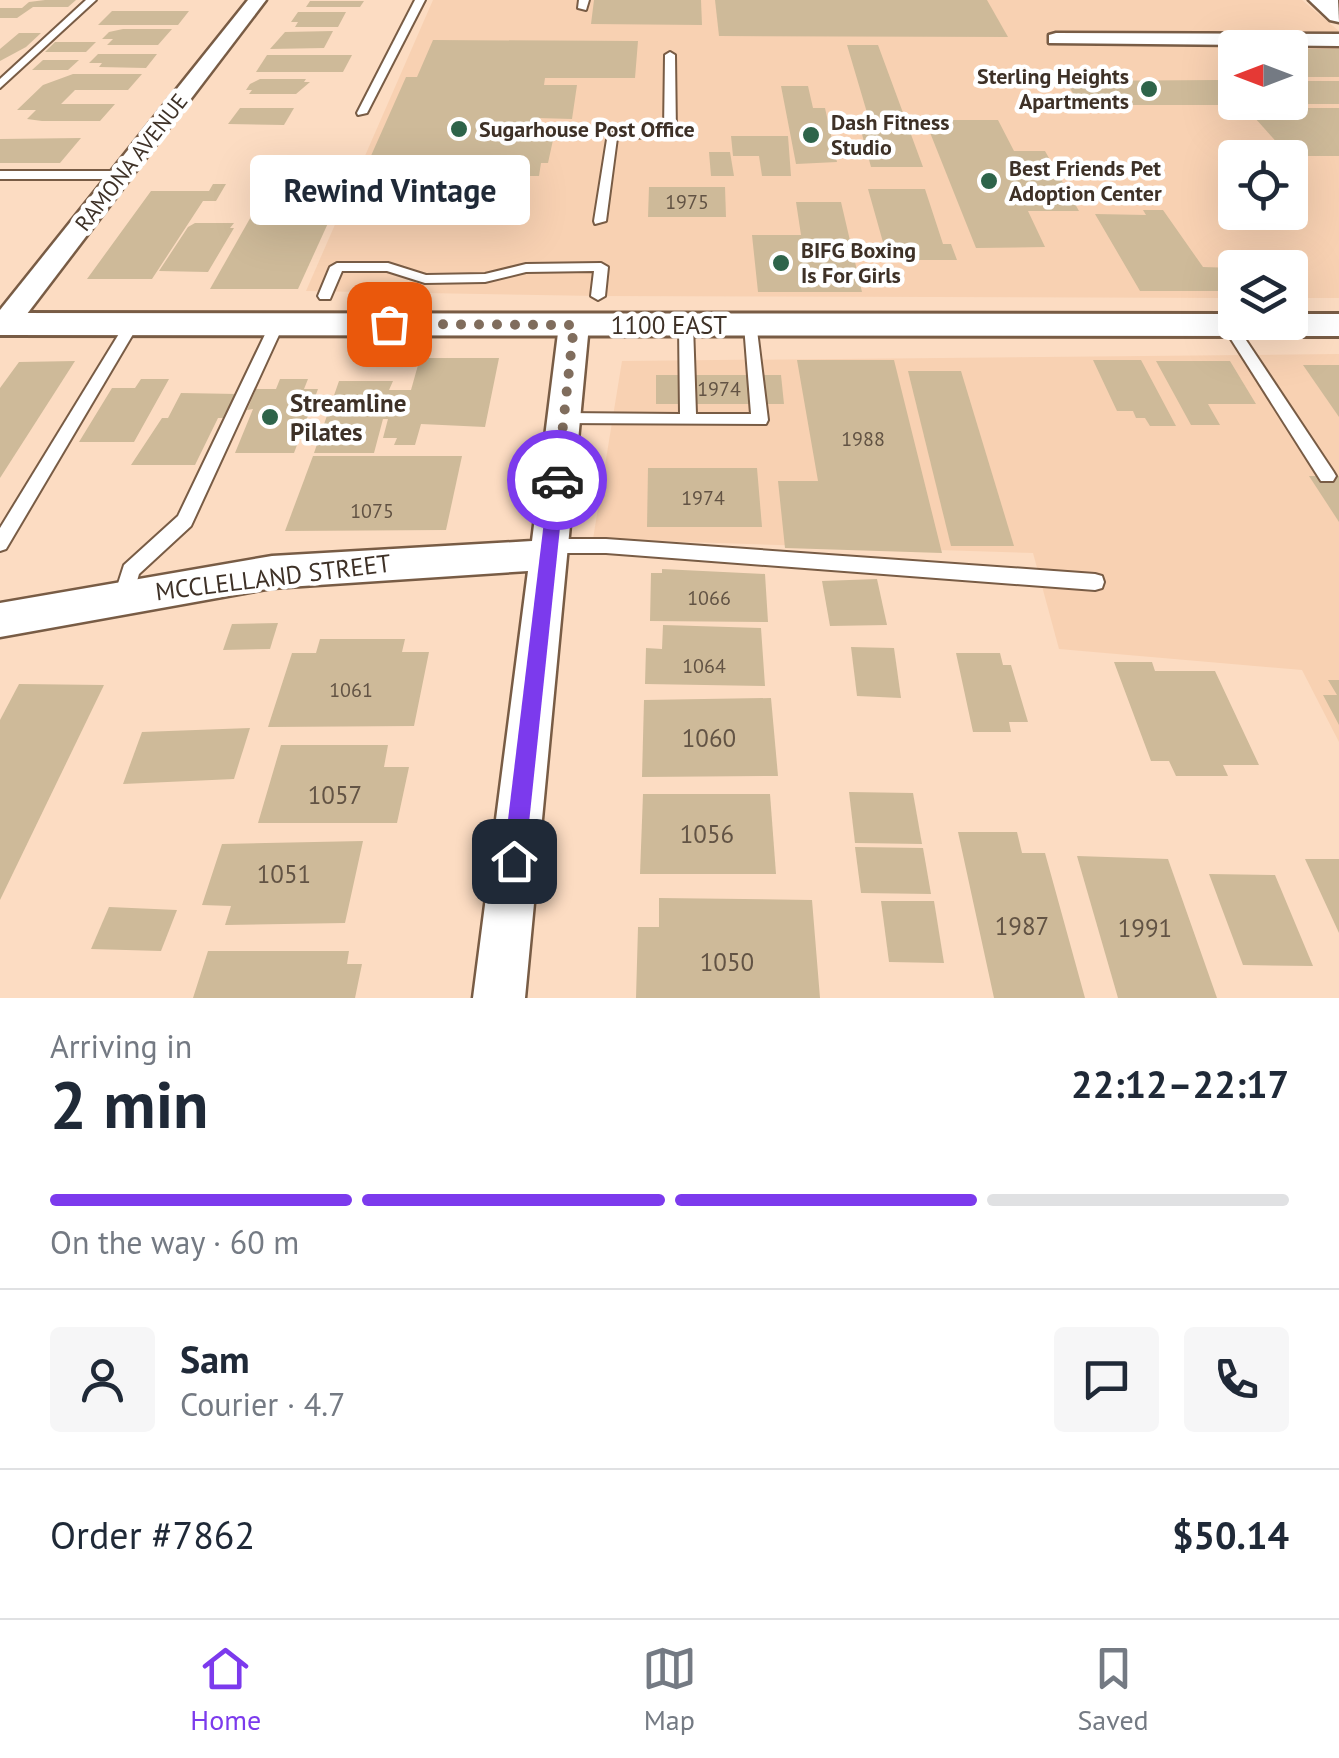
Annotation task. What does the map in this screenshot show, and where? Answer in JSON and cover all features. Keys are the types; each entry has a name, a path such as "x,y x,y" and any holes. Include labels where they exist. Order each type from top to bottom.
{"main road":[{"path":"1322,0 1339,14"}],"street":[{"name":"RAMONA AVENUE","path":"2,324 257,0"},
{"path":"1056,39 1339,40"},
{"name":"1100 EAST","path":"2,324 1218,325"},
{"path":"499,998 574,325"},
{"name":"1100 EAST","path":"1308,326 1339,326"},
{"name":"MCCLELLAND STREET","path":"0,620 272,572 549,550"}],"lane":[{"path":"0,85 91,0"},
{"path":"362,114 420,0"},
{"path":"600,221 612,135 670,134 670,55"},
{"path":"0,175 121,175"},
{"path":"325,296 337,267 388,268 425,279 485,278 526,268 601,267 598,296"},
{"path":"0,544 132,324"},
{"path":"124,596 131,570 186,521 277,324"},
{"path":"686,325 688,420"},
{"path":"564,419 760,420 751,325"},
{"path":"1239,340 1327,476"},
{"path":"549,550 624,548 1096,582"}],"shaded area":[{"path":"433,0 1302,0 1339,31 1339,298 1308,298 1308,250 1218,250 1218,298 306,291"},
{"path":"1339,354 1339,742 1302,670 1059,649 1033,553 593,539 622,361"}],"building":[{"path":"76,0 68,7 33,7 17,18 0,18 0,8 22,8 29,2"},
{"path":"594,0 701,0 702,25 591,24"},
{"path":"715,0 987,0 1008,37 719,36"},
{"path":"310,1 364,1 360,7 306,7"},
{"path":"112,11 189,11 178,25 98,25"},
{"path":"298,12 346,12 338,27 295,27 298,22 291,22"},
{"path":"172,29 158,45 107,45 113,39 102,39 109,32"},
{"path":"333,31 324,48 270,49 285,32"},
{"path":"19,33 41,33 26,47 0,61 0,49"},
{"name":"Sugarhouse Post Office","path":"433,40 638,41 635,78 545,78 544,85 577,85 572,119 537,118 532,140 553,140 548,163 541,163 539,176 362,176 406,77 417,77"},
{"path":"55,42 96,42 86,52 45,52"},
{"path":"847,45 878,45 923,167 871,167 857,116 868,116"},
{"path":"1308,49 1339,49 1339,77 1308,77"},
{"path":"98,54 157,54 146,68 99,67 102,63 89,63"},
{"path":"267,55 352,55 343,72 256,72"},
{"path":"43,60 79,60 68,70 32,70"},
{"path":"73,74 142,74 128,90 75,90 61,104 115,104 100,121 42,121 27,119 36,110 17,110 43,85"},
{"path":"260,79 310,82 296,94 249,94 252,90 246,90 250,84"},
{"name":"Sterling Heights Apartments","path":"1218,80 1218,105 1081,105 1065,81"},
{"path":"1308,81 1339,81 1339,104 1308,104"},
{"name":"Dash Fitness Studio","path":"781,86 808,86 813,108 825,108 837,162 796,164"},
{"path":"240,108 294,108 284,125 228,124"},
{"path":"1308,108 1339,108 1339,156 1308,156 1308,140 1275,140 1257,120 1308,120"},
{"name":"Best Friends Pet Adoption Center","path":"925,120 998,120 1014,151 1045,151 1079,211 1028,211 1045,247 976,248"},
{"path":"565,128 590,128 588,140 563,140"},
{"path":"731,136 788,136 791,176 762,176 759,156 733,156"},
{"path":"81,138 60,163 0,163 0,139"},
{"path":"709,152 730,152 734,176 711,176"},
{"path":"213,184 226,184 216,201 203,201 152,279 87,279 151,191 209,191"},
{"path":"649,187 725,187 726,217 648,217"},
{"path":"868,189 925,189 943,244 951,244 957,260 888,260"},
{"path":"261,199 339,199 298,289 210,289"},
{"path":"796,202 841,202 862,292 758,292 752,235 801,235"},
{"path":"1143,210 1163,210 1203,267 1218,267 1218,291 1140,291 1095,214 1146,215"},
{"path":"195,223 234,223 208,272 159,271 188,227"},
{"path":"420,358 499,358 485,427 421,424 415,445 394,445 397,438 383,438 388,419 383,419 374,453 314,453 339,381 393,381 389,390 411,390"},
{"path":"797,360 894,360 942,553 785,548 778,481 818,481"},
{"path":"1093,360 1141,360 1176,426 1150,426 1145,418 1136,418 1133,411 1117,411"},
{"path":"75,361 0,478 0,388 19,362"},
{"path":"1156,361 1230,361 1256,404 1208,404 1220,425 1191,425"},
{"path":"1303,365 1339,365 1339,417"},
{"path":"908,371 961,371 1014,546 951,546"},
{"path":"656,375 781,375 784,404 656,404"},
{"path":"141,379 169,379 134,442 79,442 112,388 135,388"},
{"path":"280,379 308,379 304,389 318,389 294,453 235,453 253,409 247,410 256,389 276,389"},
{"path":"181,393 237,394 225,418 218,418 195,465 131,465 162,418 168,418"},
{"path":"313,456 462,456 446,530 285,531"},
{"path":"648,468 757,468 762,527 647,527"},
{"path":"1309,476 1339,476 1339,522"},
{"path":"662,569 765,574 768,622 650,621 651,573 662,573"},
{"path":"877,579 887,625 830,626 822,581"},
{"path":"278,623 270,649 223,650 232,624"},
{"path":"663,625 761,628 765,686 645,684 646,648 662,649"},
{"path":"320,639 405,639 402,652 429,652 414,726 268,727 292,653 316,653"},
{"path":"851,647 894,648 901,698 857,696"},
{"path":"956,653 1000,653 1003,665 1011,665 1028,722 1009,722 1011,732 973,732"},
{"path":"1114,662 1152,662 1155,671 1215,671 1259,765 1223,765 1228,776 1176,776 1169,761 1151,761"},
{"path":"1328,680 1339,680 1339,725 1323,695 1337,695"},
{"path":"19,684 104,685 0,900 0,720"},
{"path":"771,698 778,776 642,777 644,700"},
{"path":"250,728 234,779 123,784 142,732"},
{"path":"281,745 388,745 384,767 409,767 397,823 258,823"},
{"path":"849,792 913,793 922,844 855,843"},
{"path":"643,794 770,794 776,874 640,874"},
{"path":"958,832 1017,832 1022,853 1045,853 1085,998 994,998"},
{"path":"363,841 345,923 225,925 231,906 202,905 222,844"},
{"path":"855,847 923,848 931,894 861,893"},
{"path":"1077,856 1168,859 1217,998 1118,998"},
{"path":"1305,859 1339,859 1339,933"},
{"path":"1209,874 1275,875 1313,966 1243,965"},
{"path":"659,898 812,900 820,998 636,998 638,927 659,927"},
{"path":"881,901 934,901 944,963 889,962"},
{"path":"109,907 177,910 161,951 91,949"},
{"path":"208,951 349,951 347,964 362,964 355,998 193,998"}],"way so far":[{"path":"389,324 574,325 557,480"}],"place":[{"name":"Sterling Heights Apartments","path":"1149,89"},
{"name":"Sugarhouse Post Office","path":"459,129"},
{"name":"Dash Fitness Studio","path":"811,135"},
{"name":"Best Friends Pet Adoption Center","path":"989,181"},
{"name":"BIFG Boxing Is For Girls","path":"781,263"},
{"name":"Rewind Vintage","path":"389,324"},
{"name":"Streamline Pilates","path":"270,417"}],"route":[{"path":"514,861 557,480"}]}
